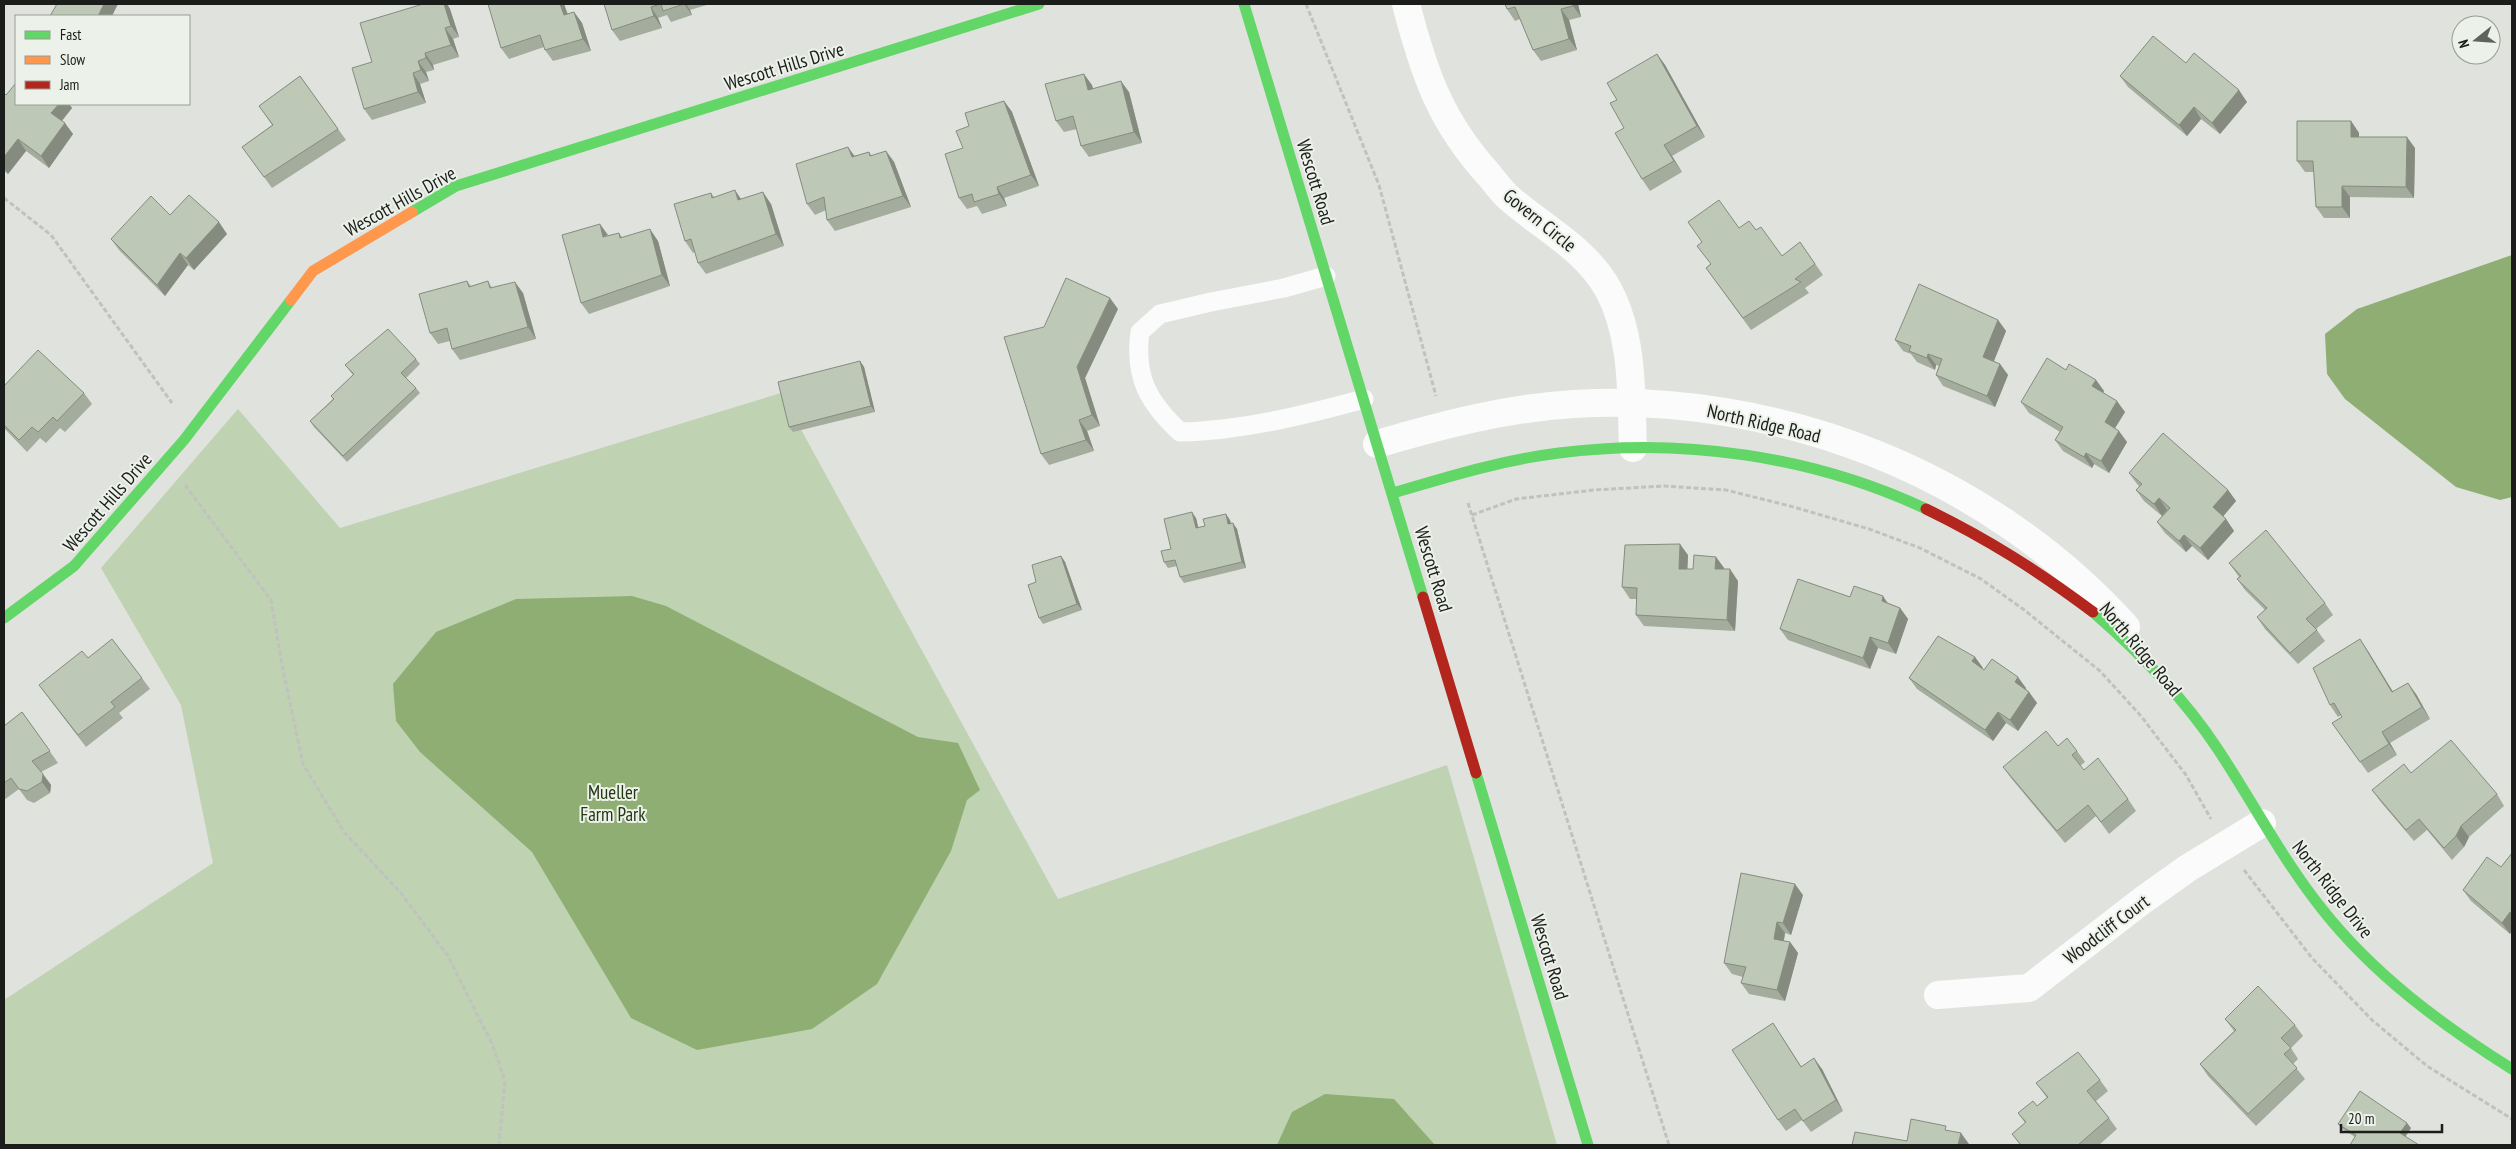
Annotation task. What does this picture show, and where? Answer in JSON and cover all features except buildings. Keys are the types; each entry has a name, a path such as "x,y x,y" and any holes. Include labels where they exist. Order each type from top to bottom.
{"street":[{"name":"Wescott Hills Drive","path":"4,618 74,566 184,440 313,271 456,186 1039,4"},
{"name":"Wescott Road","path":"1244,4 1393,493 1588,1145"},
{"name":"Govern Circle","path":"1406,4 1420,58 1442,110 1471,156 1508,197 1585,257 1608,290 1623,330 1630,361 1633,448"},
{"name":"North Ridge Road","path":"1377,444 1444,425 1521,409 1574,404 1632,403 1702,408 1798,426 1878,454 1965,496 2046,550 2108,607 2165,670 2208,736"},
{"name":"North Ridge Road","path":"1393,493 1502,463 1563,453 1633,448 1672,448 1724,453 1792,464 1896,495 1993,543 2046,576 2094,612 2138,654 2208,736"},
{"name":"North Ridge Drive","path":"2208,736 2302,884 2348,940 2393,982 2449,1028 2512,1069"},
{"name":"Woodcliff Court","path":"1938,995 2029,988 2143,900 2262,823"}],"lane":[{"path":"1326,276 1284,288 1160,314 1140,332 1137,353 1144,386 1159,412 1180,432 1207,432 1323,410 1364,400"}],"path":[{"path":"1306,4 1379,186 1444,425"},
{"path":"4,198 51,235 82,276 104,311 174,406 184,440"},
{"path":"1459,474 1669,1145"},
{"path":"184,485 271,600 282,665 303,764 344,832 400,892 448,956 493,1046 505,1081 499,1145"},
{"path":"1472,515 1516,499 1594,490 1664,486 1726,490 1869,529 1920,548 1981,579 2023,609 2100,671 2141,716 2186,775 2251,880 2312,958 2372,1020 2427,1066 2512,1119"}],"green space":[{"name":"Mueller Farm Park","path":"781,393 1058,899 1447,765 1557,1145 4,1145 4,1000 213,863 181,705 101,568 238,409 340,528"}],"shaded area":[{"path":"2512,255 2512,497 2500,500 2456,487 2345,399 2327,374 2325,334 2357,309"},
{"path":"632,596 666,606 918,737 958,743 980,790 967,800 951,851 877,984 812,1029 697,1050 631,1018 532,852 420,752 396,721 393,684 436,632 516,599"},
{"path":"1325,1094 1394,1099 1435,1145 1277,1145 1292,1112"}],"traffic: fast":[{"path":"412,212 456,186 1039,4"},
{"path":"1244,4 1423,597"},
{"path":"4,618 74,566 184,440 291,300"},
{"path":"1393,493 1475,470 1538,456 1605,449 1652,448 1746,455 1793,464 1839,476 1883,491 1926,509"},
{"path":"2093,612 2144,659 2204,729 2307,890 2342,933 2364,956 2410,997 2460,1035 2512,1069"},
{"path":"1476,773 1588,1145"}],"traffic: slow":[{"path":"291,300 313,271 412,212"}],"traffic: jam":[{"path":"1926,509 2012,556 2093,612"},
{"path":"1423,597 1476,773"}]}
